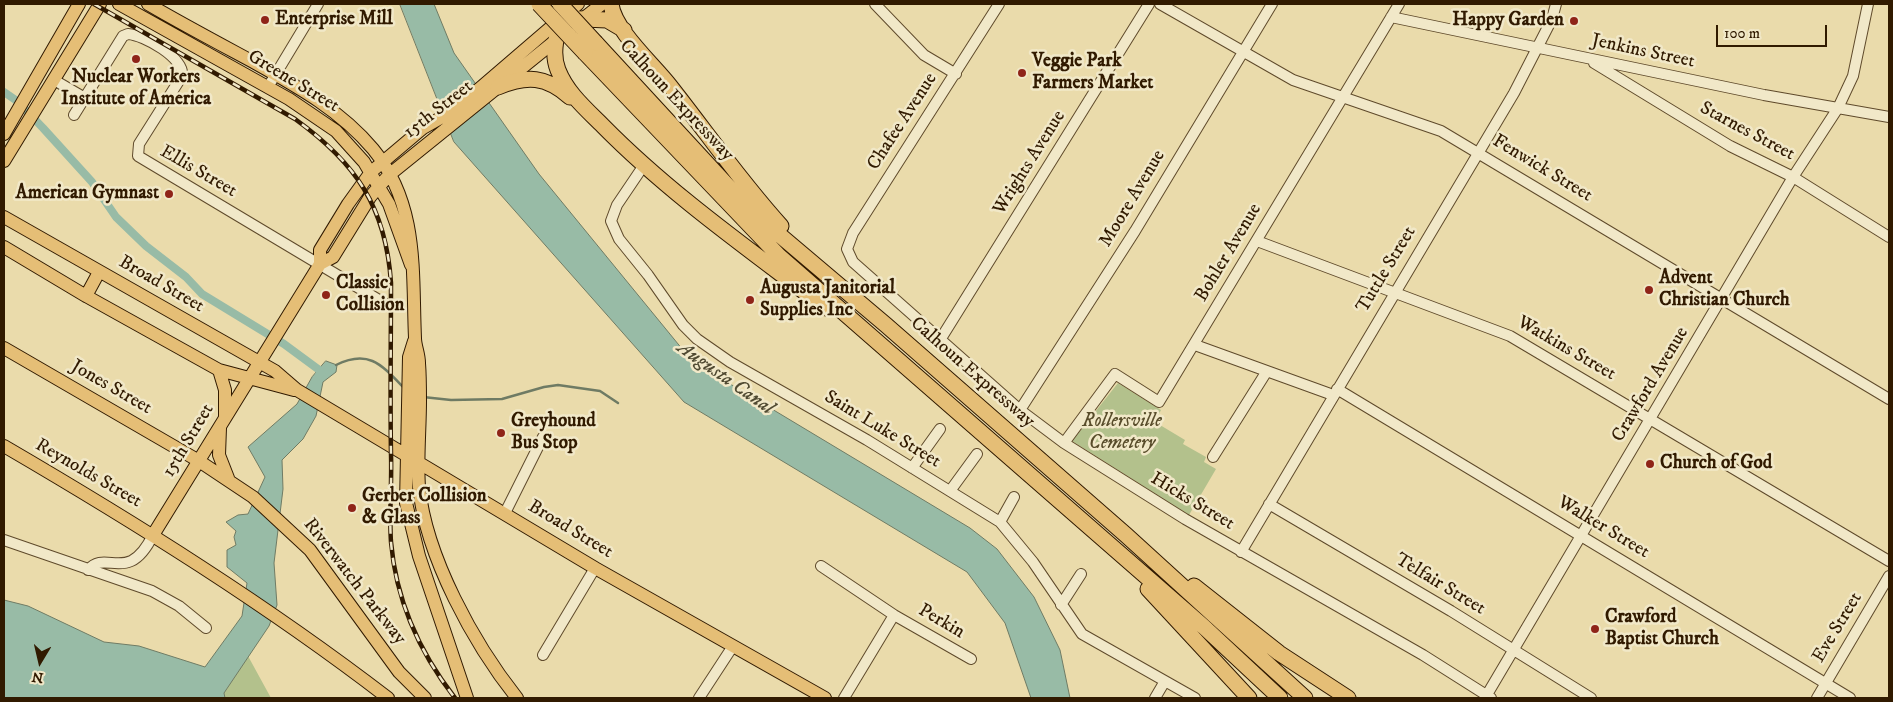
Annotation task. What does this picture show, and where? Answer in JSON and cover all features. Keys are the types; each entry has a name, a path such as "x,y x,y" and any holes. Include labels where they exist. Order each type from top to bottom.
{"highway":[{"name":"Calhoun Expressway","path":"539,4 591,48 750,210 1055,473 1305,698"},
{"path":"611,4 613,15 624,30 669,84 745,184 821,270"},
{"name":"Calhoun Expressway","path":"560,11 591,48 779,256 1093,529 1204,627 1280,698"},
{"path":"624,30 607,20 581,11 560,11 555,50 558,71 567,87 644,165 677,194 944,399"},
{"path":"498,87 516,79 538,80 560,87 582,104"},
{"path":"1055,473 1279,653 1348,698"},
{"path":"1093,529 1249,698"}],"main road":[{"path":"4,161 100,4"},
{"name":"Greene Street","path":"119,4 268,87 314,114 336,130 356,151 371,172 388,204 412,267"},
{"name":"Greene Street","path":"148,4 310,94 335,111 359,133 382,161 398,192 408,222 413,247 415,341 407,415 406,503 419,556 466,696"},
{"name":"15th Street","path":"482,93 498,87 556,40 581,11 602,4"},
{"path":"4,134 76,6"},
{"path":"93,16 112,8 132,11"},
{"name":"15th Street","path":"153,535 320,264 333,257 360,211 378,187 446,122 482,93 560,11"},
{"name":"15th Street","path":"320,264 320,250 348,204 371,172 423,128 446,122"},
{"name":"Broad Street","path":"4,217 275,371 297,390 506,513 595,568 825,698"},
{"name":"Broad Street","path":"4,247 86,296 219,370 297,390"},
{"path":"86,296 99,272"},
{"name":"Jones Street","path":"4,348 198,461"},
{"name":"Greene Street","path":"414,359 420,417 419,486 424,517 442,569 482,650 517,698"},
{"path":"219,370 225,390 218,456 232,482"},
{"name":"Reynolds Street","path":"4,446 153,535"},
{"name":"Riverwatch Parkway","path":"198,461 232,482 275,515 310,550 399,672 425,698"},
{"path":"153,535 296,630 388,698"}],"street":[{"path":"268,87 318,4"},
{"path":"875,4 924,55 956,74"},
{"name":"Chafee Avenue","path":"853,262 847,249 853,233 999,4"},
{"name":"Wrights Avenue","path":"940,340 1149,4"},
{"name":"Fenwick Street","path":"1160,4 1293,80 1441,131 1889,399"},
{"name":"Moore Avenue","path":"1020,410 1120,256 1272,4"},
{"name":"Bohler Avenue","path":"1064,443 1115,374 1159,402 1399,4"},
{"name":"Tuttle Street","path":"1241,552 1538,48 1552,19 1556,4"},
{"name":"Crawford Avenue","path":"1488,697 1513,651 1793,177 1838,108 1853,76 1868,4"},
{"name":"Jenkins Street","path":"1391,17 1587,58 1889,117"},
{"name":"Ellis Street","path":"84,98 120,40 128,34 140,37 174,57 182,70 182,76 139,144 138,156 384,302"},
{"name":"Starnes Street","path":"1587,58 1730,146 1793,177 1889,237"},
{"path":"54,80 84,98 74,115"},
{"name":"Saint Luke Street","path":"644,165 626,189 611,221 619,239 648,275 683,325 730,362 912,468 1000,522 1028,555 1082,634 1195,698"},
{"name":"Watkins Street","path":"1257,241 1510,336 1889,562"},
{"name":"Hicks Street","path":"853,262 1020,410 1064,443 1241,552 1423,655 1488,697"},
{"name":"Walker Street","path":"1194,345 1267,371 1335,392 1582,536 1850,698"},
{"path":"1213,457 1267,371"},
{"path":"912,468 940,429"},
{"path":"506,513 543,437"},
{"path":"950,491 977,454"},
{"path":"1000,522 1014,497"},
{"name":"Telfair Street","path":"1269,504 1451,610 1513,651 1591,698"},
{"path":"88,570 96,563 134,562 142,554 153,535"},
{"path":"4,540 167,598 206,628"},
{"name":"Perkin","path":"821,566 894,614 970,659"},
{"path":"542,656 595,568"},
{"path":"1061,605 1081,574"},
{"name":"Eve Street","path":"1817,698 1889,576"},
{"path":"844,698 894,614"},
{"path":"699,698 733,646"},
{"path":"1155,698 1165,680"}],"green space":[{"name":"Rollersville Cemetery","path":"1118,383 1161,410 1155,422 1185,440 1183,444 1206,457 1204,462 1216,469 1189,515 1072,441"},
{"path":"248,656 271,698 225,698 224,693"}],"shaded area":[{"path":"400,4 434,4 454,53 539,174 692,361 970,528 997,549 1034,597 1060,650 1070,698 1031,698 1005,623 967,572 684,402 454,142"},
{"path":"326,361 337,365 336,372 323,382 316,416 303,439 282,460 283,489 274,563 277,605 269,626 224,693 225,698 4,698 4,600 28,606 104,642 139,646 205,667 242,616 247,583 227,567 227,550 236,545 234,537 236,531 226,522 238,515 248,514 265,477 248,447 297,404 312,377"}],"waterway":[{"path":"4,92 17,101 43,128 92,182 116,217 146,246 186,277 202,294 284,344 322,372 319,375"},
{"path":"336,365 357,358 373,361 388,372 403,387"},
{"path":"423,397 451,400 502,399 558,385 600,391 618,403"}],"railway":[{"path":"94,4 295,119 335,152 351,170 375,209 388,256 391,283 390,520 394,564 398,585 412,625 431,663 455,698"}],"place":[{"name":"Enterprise Mill","path":"265,20"},
{"name":"Happy Garden","path":"1574,21"},
{"name":"Nuclear Workers Institute of America","path":"136,59"},
{"name":"Veggie Park Farmers Market","path":"1022,73"},
{"name":"American Gymnast","path":"169,194"},
{"name":"Advent Christian Church","path":"1649,290"},
{"name":"Classic Collision","path":"326,295"},
{"name":"Augusta Janitorial Supplies Inc","path":"750,300"},
{"name":"Greyhound Bus Stop","path":"501,433"},
{"name":"Church of God","path":"1650,464"},
{"name":"Gerber Collision & Glass","path":"352,508"},
{"name":"Crawford Baptist Church","path":"1595,629"}],"water label":[{"name":"Augusta Canal","path":"725,379"}]}
